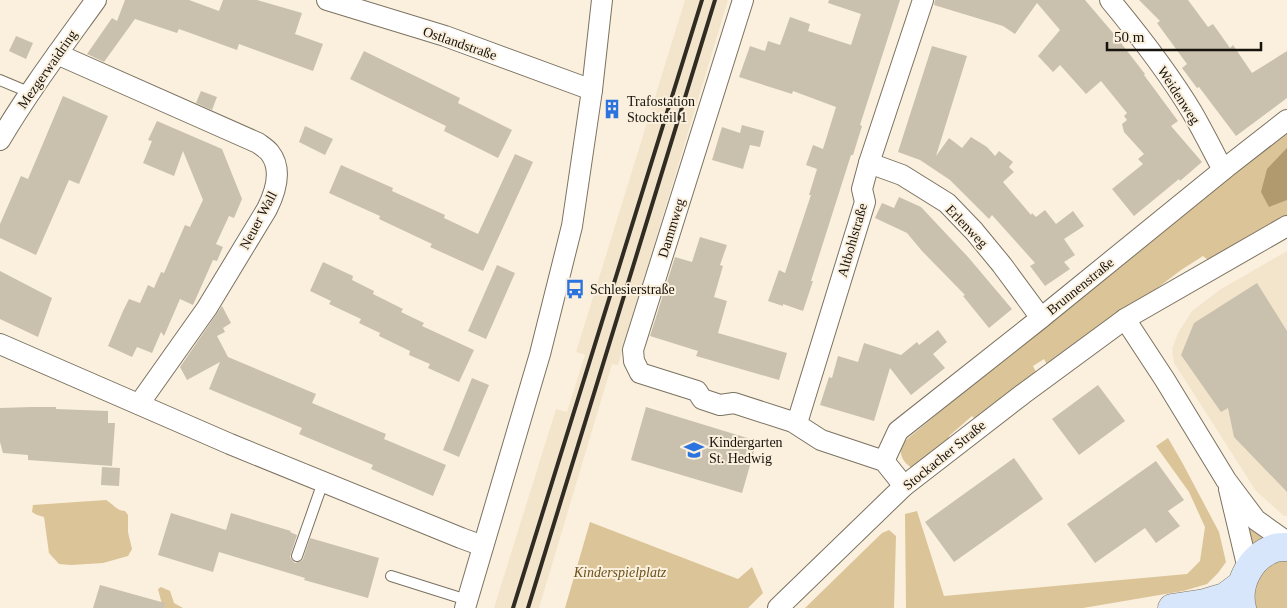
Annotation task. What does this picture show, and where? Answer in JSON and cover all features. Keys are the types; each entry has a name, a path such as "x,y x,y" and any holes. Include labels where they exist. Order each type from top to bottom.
{"main road":[{"path":"1172,608 1206,603 1225,597 1243,587 1260,556 1275,548 1287,546"}],"street":[{"name":"Mezgerwaidring","path":"0,140 56,54 96,0"},
{"name":"Ostlandstraße","path":"327,0 445,36 592,90"},
{"path":"466,604 540,354 570,234 592,90 602,0"},
{"name":"Dammweg","path":"743,0 633,350 634,362 640,373 697,391 702,399 720,405 734,403 796,423 821,440 884,461"},
{"name":"Altbohlstraße","path":"796,423 865,202 862,189 869,163 923,0"},
{"name":"Weidenweg","path":"1110,0 1162,66 1192,112 1223,170"},
{"name":"Neuer Wall","path":"56,54 258,143 271,154 275,166 277,175 276,186 267,209 207,308 139,404"},
{"name":"Brunnenstraße","path":"884,461 898,431 1287,120"},
{"name":"Erlenweg","path":"869,163 902,175 947,204 974,231 1041,318"},
{"name":"Stockacher Straße","path":"778,608 904,486 996,414 1125,319 1287,226"},
{"path":"1125,319 1226,480 1256,520 1287,542"},
{"path":"0,344 230,444 483,546"},
{"path":"884,461 904,486"},
{"path":"1226,480 1243,587"}],"lane":[{"path":"0,80 30,93"},
{"path":"298,556 323,482"},
{"path":"391,576 466,604"}],"shaded area":[{"path":"685,0 728,0 618,365 612,364 539,608 494,608 556,409 567,412 585,355 576,352"},
{"path":"1287,148 1287,200 1269,207 1261,192 1267,169"},
{"path":"1287,251 1287,516 1284,516 1256,491 1174,363 1172,349 1178,333 1192,311 1221,289"}],"green space":[{"path":"1287,130 1287,216 1208,260 1203,256 1181,270 1050,370 1044,359 1033,366 1039,378 980,424 972,416 949,436 951,447 912,468 904,461 900,445 1193,202"},
{"path":"1168,438 1219,532 1226,562 1207,584 1183,591 1083,608 906,608 905,514 917,511 944,596 1187,574 1200,561 1205,527 1189,492 1156,446"},
{"path":"106,500 117,509 125,511 128,515 128,532 132,549 128,556 103,563 59,564 49,553 44,517 32,512 33,505"},
{"path":"1242,510 1265,540 1253,547 1239,512"},
{"name":"Kinderspielplatz","path":"590,522 738,579 752,567 763,593 748,608 565,608"},
{"path":"889,530 896,536 894,608 805,608 882,533"},
{"path":"1287,558 1287,608 1253,608 1252,599 1256,578 1271,563"},
{"path":"161,587 170,591 174,603 183,608 163,608 158,589"}],"building":[{"path":"125,0 189,0 219,11 223,0 257,0 302,13 295,34 323,44 313,71 239,44 237,50 179,29 177,33 135,19 104,62 87,54 112,18 117,21"},
{"path":"829,0 900,0 803,311 768,301 779,270 785,273 811,195 809,195 817,169 806,165 813,145 823,149 836,107 793,91 792,94 739,77 750,46 765,51 768,41 780,45 790,17 810,24 808,31 851,45 861,14 828,3"},
{"path":"935,0 1085,0 1145,74 1178,121 1171,126 1202,162 1134,216 1112,189 1143,164 1138,159 1144,154 1124,132 1122,124 1127,120 1124,116 1127,113 1101,81 1086,94 1060,65 1053,72 1038,56 1060,30 1037,3 1015,34 1003,26 934,5"},
{"path":"1139,0 1188,0 1208,27 1213,24 1230,48 1233,45 1252,73 1287,51 1287,98 1236,136 1182,68 1187,64 1157,23 1160,21"},
{"path":"16,36 33,43 26,59 9,51"},
{"path":"932,46 967,56 936,156 949,138 962,148 971,137 987,147 995,156 999,151 1013,162 1009,167 1014,172 1003,182 1031,215 1032,213 1036,217 1045,210 1056,224 1073,211 1084,226 1064,239 1075,255 1064,262 1070,269 1045,286 1030,266 1035,263 992,215 989,219 950,180 920,160 898,152"},
{"path":"364,51 460,98 458,103 512,130 498,158 444,131 446,126 350,79"},
{"path":"201,91 217,97 212,110 196,103"},
{"path":"63,96 108,116 79,184 69,180 36,255 0,238 0,224 21,176 28,179"},
{"path":"157,121 222,149 242,199 234,218 229,216 216,244 223,247 217,261 213,260 193,305 180,299 164,336 161,332 152,353 137,347 132,357 108,346 123,311 129,299 140,303 148,285 154,288 161,272 164,273 185,225 190,227 203,200 183,151 174,176 143,163 152,141 148,140"},
{"path":"742,125 764,131 760,147 750,145 743,169 712,160 722,127 740,133"},
{"path":"305,126 333,139 325,155 299,142"},
{"path":"515,154 533,162 483,271 430,247 432,244 379,219 380,216 329,193 341,165 393,188 392,191 445,215 444,218 478,234"},
{"path":"899,197 921,207 968,257 1012,309 989,328 963,296 965,295 907,233 875,218 882,203 894,208"},
{"path":"700,237 727,245 720,265 723,266 714,297 727,301 718,333 787,353 779,380 696,356 698,351 650,336 675,257 692,262"},
{"path":"323,262 353,276 352,280 374,291 373,294 403,309 401,312 424,323 422,326 474,350 459,382 428,368 430,364 409,355 410,351 379,336 380,333 359,323 361,319 329,304 331,301 310,291"},
{"path":"497,265 515,273 486,339 468,331"},
{"path":"0,271 52,298 38,337 0,319"},
{"path":"1257,283 1287,331 1287,492 1234,437 1228,408 1221,412 1181,355 1194,323"},
{"path":"222,306 231,323 223,328 225,332 217,336 228,357 316,394 312,403 386,434 384,439 446,465 433,496 371,469 373,465 299,434 302,428 209,389 220,362 187,380 180,367"},
{"path":"938,330 947,342 933,354 945,368 911,395 890,368 874,421 820,405 829,377 832,378 838,356 858,362 864,343 901,355 917,342 919,345"},
{"path":"472,378 489,385 459,457 443,450"},
{"path":"1098,385 1125,421 1079,455 1052,419"},
{"path":"31,407 108,411 108,423 115,423 112,466 28,460 28,455 3,453 0,442 0,408"},
{"name":"Kindergarten St. Hedwig","path":"646,407 757,441 742,493 631,460"},
{"path":"1014,458 1043,499 954,562 925,522"},
{"path":"1156,461 1184,500 1168,511 1180,526 1156,543 1145,528 1095,563 1067,524"},
{"path":"102,467 120,468 119,486 101,485"},
{"path":"171,513 226,530 231,513 291,531 297,535 290,557 295,563 303,559 310,538 379,558 368,598 304,580 305,578 219,552 213,572 158,555"},
{"path":"100,585 165,603 164,608 93,608"}],"railway":[{"path":"513,608 702,0"},
{"path":"528,608 715,0"}],"place":[{"name":"Trafostation Stockteil 1","path":"612,109"},
{"name":"Schlesierstraße","path":"575,289"},
{"name":"Kindergarten St. Hedwig","path":"694,450"}]}
